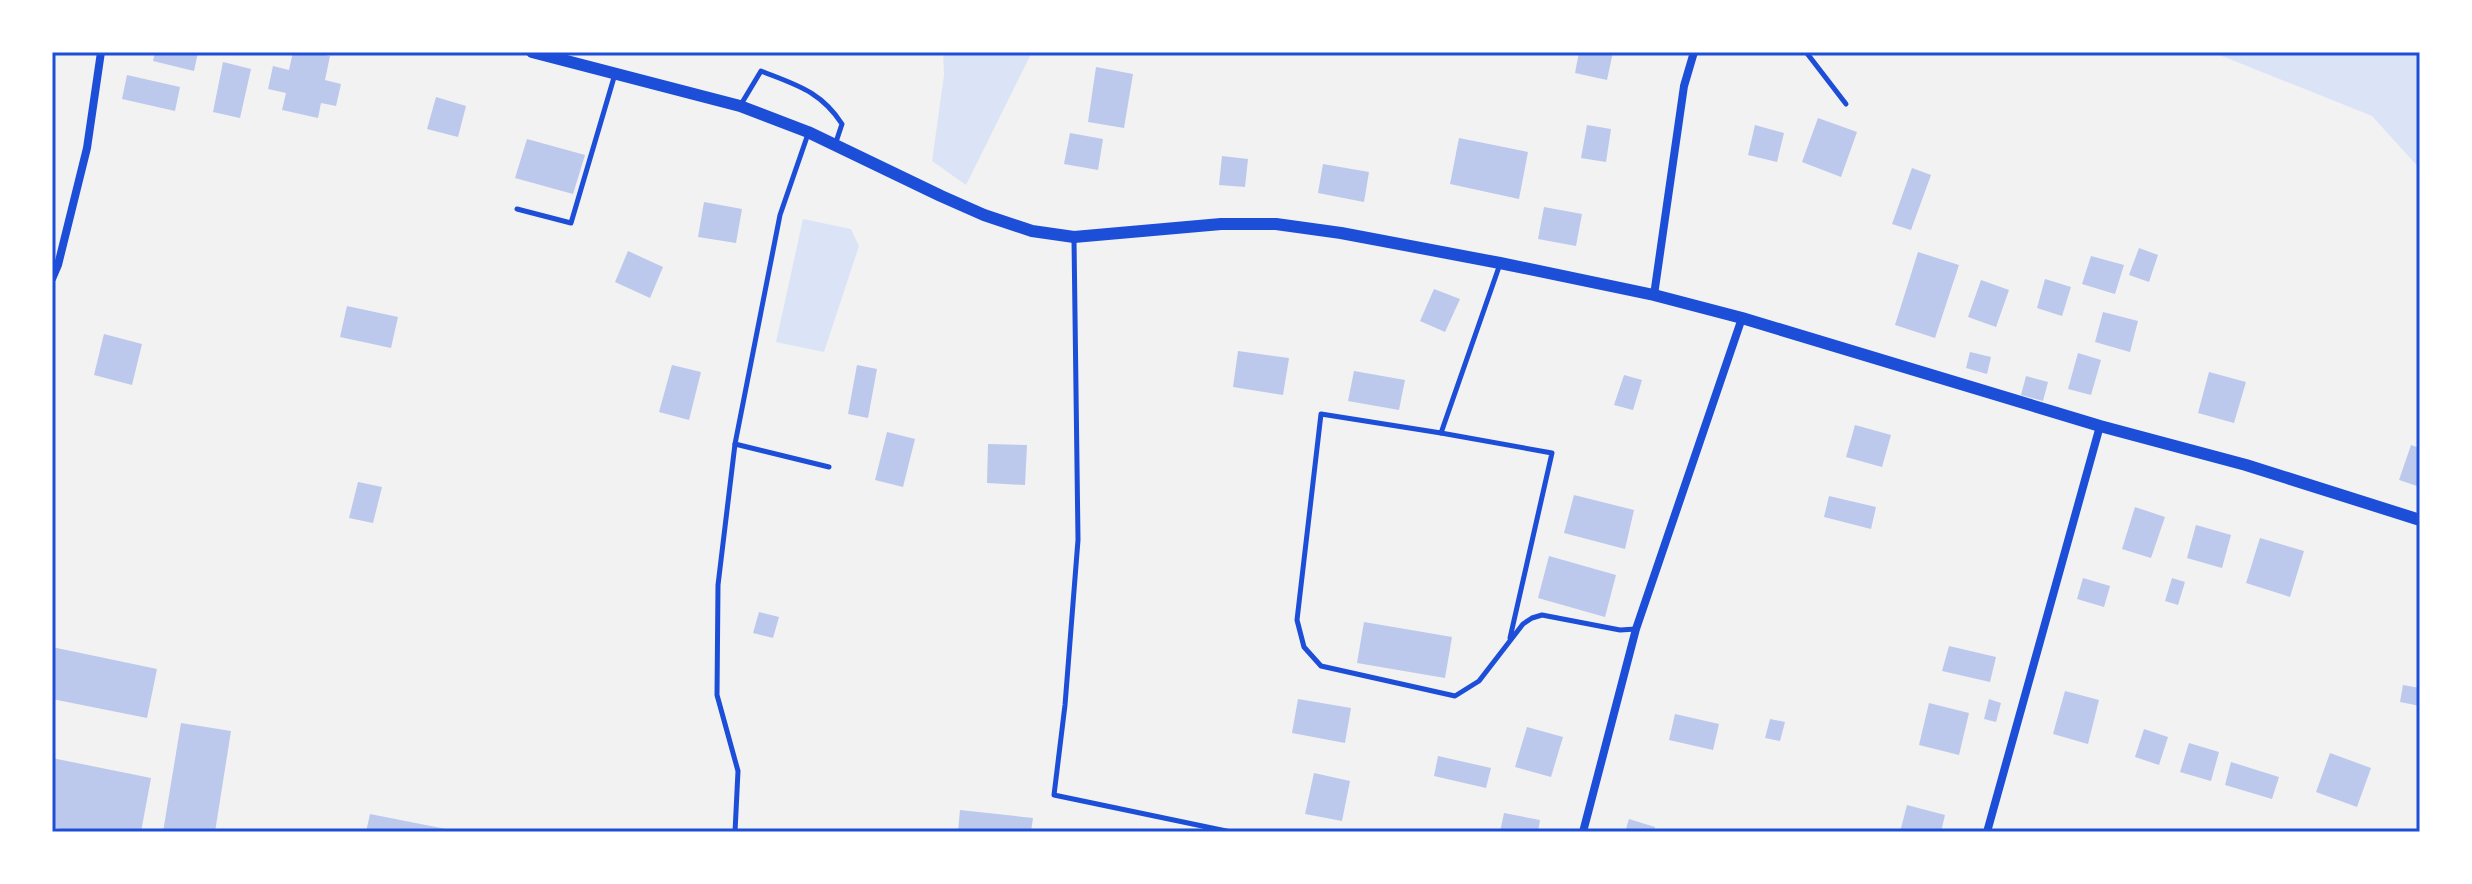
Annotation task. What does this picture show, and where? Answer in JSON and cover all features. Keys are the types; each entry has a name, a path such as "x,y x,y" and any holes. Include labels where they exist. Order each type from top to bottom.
{"street":[{"path":"52,279 87,148 101,52"},
{"path":"532,52 740,106 808,132 984,215 1032,231 1074,237 1221,224 1276,224 1341,233 1654,295 1742,318 2100,426 2246,465 2420,520"},
{"path":"1654,295 1684,86 1694,52"},
{"path":"1583,832 1636,629 1742,318"},
{"path":"1987,832 2100,426"}],"lane":[{"path":"1806,52 1846,104"},
{"path":"740,106 761,71 813,91 833,109 842,124 835,146"},
{"path":"517,209 571,223 615,73"},
{"path":"735,832 738,771 717,695 718,585 735,444 780,215 808,132"},
{"path":"1074,237 1078,540 1065,705 1054,795 1231,832"},
{"path":"1441,433 1500,263"},
{"path":"1509,642 1552,453 1321,414 1297,620 1304,647 1321,666 1455,696 1479,681 1523,624 1532,618 1542,615 1620,630 1636,629"},
{"path":"735,444 829,467"}],"shaded area":[{"path":"943,52 1032,52 966,185 932,161 944,75"},
{"path":"2212,52 2420,52 2420,169 2372,116"},
{"path":"803,219 851,229 859,246 824,352 776,342"}],"building":[{"path":"155,52 198,52 194,71 153,61"},
{"path":"293,52 330,56 325,80 341,84 336,106 321,103 318,118 282,110 286,93 268,89 273,66 289,70"},
{"path":"1579,52 1613,52 1607,80 1575,73"},
{"path":"223,62 251,69 240,118 213,112"},
{"path":"1096,67 1133,74 1124,128 1088,122"},
{"path":"127,75 180,87 175,111 122,99"},
{"path":"436,97 466,106 458,137 427,129"},
{"path":"1818,118 1857,132 1841,177 1802,162"},
{"path":"1587,125 1611,129 1606,162 1581,158"},
{"path":"1755,125 1784,133 1777,162 1748,155"},
{"path":"1070,133 1103,139 1098,170 1064,164"},
{"path":"1459,138 1528,152 1519,199 1450,184"},
{"path":"527,139 585,155 573,194 515,178"},
{"path":"1222,156 1248,159 1245,187 1219,185"},
{"path":"1323,164 1369,172 1364,202 1318,193"},
{"path":"1912,168 1931,175 1911,230 1892,224"},
{"path":"704,202 742,209 736,243 698,237"},
{"path":"1544,207 1582,214 1576,246 1538,239"},
{"path":"2139,248 2158,255 2149,282 2129,275"},
{"path":"628,251 663,267 650,298 615,282"},
{"path":"1918,252 1959,265 1935,338 1895,325"},
{"path":"2091,256 2124,265 2115,294 2082,284"},
{"path":"2045,279 2071,287 2062,316 2037,308"},
{"path":"1981,280 2009,290 1996,327 1968,317"},
{"path":"1434,289 1460,299 1445,332 1420,321"},
{"path":"347,306 398,317 391,348 340,337"},
{"path":"2103,312 2138,321 2130,352 2095,342"},
{"path":"104,334 142,344 132,385 94,375"},
{"path":"1238,351 1289,358 1283,395 1233,387"},
{"path":"1970,352 1991,357 1987,374 1966,368"},
{"path":"2078,353 2101,360 2091,395 2068,389"},
{"path":"672,365 701,372 689,420 659,412"},
{"path":"857,365 877,369 868,418 848,414"},
{"path":"1354,371 1405,380 1399,410 1348,401"},
{"path":"2209,372 2246,382 2234,423 2198,413"},
{"path":"1624,375 1642,380 1633,410 1614,405"},
{"path":"2026,376 2048,382 2043,401 2021,395"},
{"path":"1855,425 1891,435 1882,467 1846,457"},
{"path":"887,432 915,439 903,487 875,480"},
{"path":"988,444 1027,445 1025,485 987,483"},
{"path":"2411,445 2420,448 2420,487 2399,480"},
{"path":"358,482 382,487 373,523 349,518"},
{"path":"1574,495 1634,510 1625,549 1564,533"},
{"path":"1829,496 1876,507 1871,529 1824,517"},
{"path":"2135,507 2165,517 2151,558 2122,549"},
{"path":"2196,525 2231,535 2222,568 2187,558"},
{"path":"2260,538 2304,551 2290,597 2246,583"},
{"path":"1549,556 1616,575 1605,617 1538,598"},
{"path":"2083,578 2110,586 2104,607 2077,599"},
{"path":"2172,578 2185,582 2178,605 2165,601"},
{"path":"759,612 779,617 773,638 753,633"},
{"path":"1364,622 1452,637 1445,678 1357,663"},
{"path":"1949,646 1996,657 1990,682 1942,671"},
{"path":"52,647 157,669 147,718 52,699"},
{"path":"2403,685 2420,688 2420,706 2400,702"},
{"path":"2065,691 2099,700 2088,744 2053,734"},
{"path":"1298,699 1351,708 1345,743 1292,733"},
{"path":"1989,699 2001,703 1996,722 1984,719"},
{"path":"1929,703 1969,713 1959,755 1919,745"},
{"path":"1675,714 1719,724 1713,750 1669,740"},
{"path":"1770,719 1785,722 1780,741 1765,738"},
{"path":"181,723 231,731 215,832 163,832"},
{"path":"1527,727 1563,737 1551,777 1515,767"},
{"path":"2144,729 2168,737 2159,765 2135,757"},
{"path":"2189,743 2219,752 2211,781 2180,772"},
{"path":"2330,753 2371,768 2357,807 2316,792"},
{"path":"1438,756 1491,768 1486,788 1434,776"},
{"path":"52,758 151,778 141,832 77,832 52,827"},
{"path":"2231,762 2279,777 2272,799 2225,785"},
{"path":"1314,773 1350,781 1342,821 1305,814"},
{"path":"1907,805 1945,815 1941,832 1900,832"},
{"path":"960,810 1033,818 1031,832 958,832"},
{"path":"1504,813 1540,820 1538,832 1500,832"},
{"path":"370,814 456,831 366,832"},
{"path":"1629,819 1655,827 1654,832 1625,832"}]}
